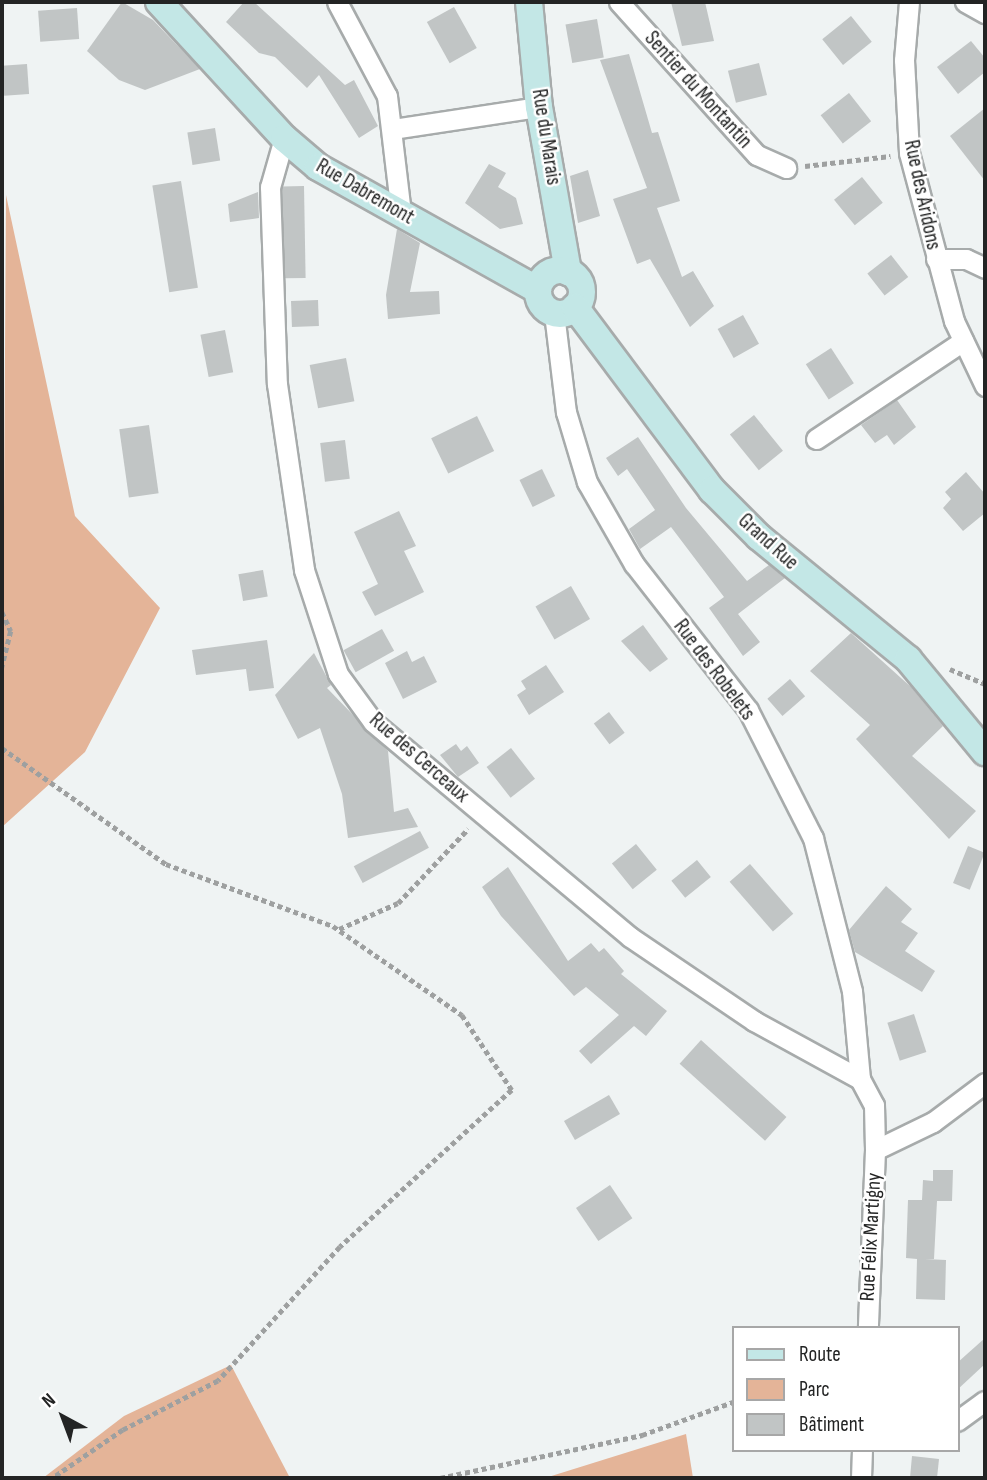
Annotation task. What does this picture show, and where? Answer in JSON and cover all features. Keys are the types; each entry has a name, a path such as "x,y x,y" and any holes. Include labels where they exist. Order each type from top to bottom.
{"street":[{"name":"Rue Dabremont","path":"159,2 284,138 318,167 538,290"},
{"path":"337,2 387,96 401,213"},
{"name":"Rue du Marais","path":"529,2 540,107 568,272"},
{"name":"Sentier du Montantin","path":"619,2 757,155 786,168"},
{"name":"Rue des Aridons","path":"909,2 904,60 909,153 936,259 963,341 985,386"},
{"path":"965,2 985,13"},
{"path":"393,129 540,107"},
{"name":"Rue des Cerceaux","path":"284,138 270,187 277,384 289,489 316,620 338,674 373,722 630,937 754,1021 860,1079"},
{"path":"936,259 966,259 985,268"},
{"path":"552,272 568,272 581,288 565,310 542,304 538,290 552,272"},
{"name":"Grand Rue","path":"565,310 712,489 759,537 908,659 985,752"},
{"name":"Rue des Robelets","path":"565,310 566,412 587,482 634,564 748,710 813,838 852,991 860,1079"},
{"path":"816,439 963,341"},
{"path":"860,1079 874,1105 875,1150"},
{"name":"Rue Félix Martigny","path":"868,1326 875,1150 933,1122 985,1083"},
{"path":"959,1420 985,1401"},
{"path":"861,1478 862,1452"}],"path":[{"path":"786,168 909,153"},
{"path":"2,612 10,631 2,668"},
{"path":"2,748 166,864 338,929 462,1015 512,1090 340,1247 218,1381 123,1430 53,1478"},
{"path":"338,929 398,903 429,876 481,813"},
{"path":"440,1478 642,1435 732,1402"}],"green space":[{"path":"6,195 75,516 160,608 85,752 2,827"},
{"path":"231,1365 290,1478 43,1478 124,1416"},
{"path":"686,1434 693,1478 545,1478"}],"building":[{"path":"122,2 153,20 200,69 145,90 119,80 87,51"},
{"path":"244,2 254,2 345,85 354,80 378,126 359,138 319,75 307,88 275,57 259,53 226,22"},
{"path":"671,2 705,2 714,41 682,46"},
{"path":"454,7 477,48 450,63 427,22"},
{"path":"77,8 79,39 40,42 38,11"},
{"path":"851,16 872,42 843,65 822,39"},
{"path":"597,19 604,57 572,63 565,25"},
{"path":"971,41 985,58 985,72 958,94 937,67"},
{"path":"629,54 652,133 658,132 680,201 657,208 682,277 693,271 714,306 690,327 650,259 637,264 613,199 647,188 600,60"},
{"path":"759,63 767,95 736,103 728,71"},
{"path":"27,64 29,94 4,96 2,66"},
{"path":"849,93 871,121 843,144 821,115"},
{"path":"985,108 985,181 950,136"},
{"path":"215,128 220,161 193,165 187,132"},
{"path":"489,164 506,173 498,187 516,198 523,224 500,229 465,203"},
{"path":"588,170 600,216 578,223 570,176"},
{"path":"862,177 883,203 855,225 834,200"},
{"path":"181,181 198,288 169,292 152,186"},
{"path":"282,186 304,186 306,278 284,278"},
{"path":"258,192 259,218 230,222 228,204"},
{"path":"397,229 420,243 410,292 439,291 440,314 388,319 386,295"},
{"path":"891,255 908,277 885,296 867,273"},
{"path":"318,300 319,326 292,327 291,301"},
{"path":"743,315 759,344 734,358 718,329"},
{"path":"225,330 233,372 209,377 200,335"},
{"path":"831,348 854,383 829,400 806,364"},
{"path":"346,358 354,401 318,408 310,365"},
{"path":"897,400 916,427 894,445 887,435 875,443 861,425"},
{"path":"754,415 783,451 759,470 730,435"},
{"path":"477,416 494,451 448,473 431,438"},
{"path":"149,425 159,493 129,498 119,429"},
{"path":"638,437 686,508 747,581 769,565 785,578 738,614 760,642 743,656 709,608 724,597 671,527 640,549 629,529 655,510 627,469 618,476 606,458"},
{"path":"345,440 350,479 325,482 320,443"},
{"path":"542,469 555,496 533,507 520,480"},
{"path":"966,472 985,494 985,513 963,531 943,508 951,499 945,492"},
{"path":"399,511 416,546 404,551 424,592 375,616 362,592 378,584 354,532"},
{"path":"263,570 268,597 243,601 238,574"},
{"path":"571,586 590,619 554,639 535,606"},
{"path":"643,625 668,659 650,672 621,641"},
{"path":"382,629 394,651 356,672 344,650"},
{"path":"851,633 911,687 943,726 912,756 976,811 949,839 856,739 870,725 810,671"},
{"path":"267,640 274,688 249,691 246,669 196,675 192,650"},
{"path":"407,651 412,662 424,656 437,682 403,699 385,663"},
{"path":"314,653 331,685 327,688 388,751 394,812 408,808 418,827 348,838 342,794 320,728 298,739 275,695"},
{"path":"546,665 564,692 529,715 517,695 526,689 521,681"},
{"path":"790,679 805,696 782,716 767,699"},
{"path":"609,712 625,733 609,744 594,723"},
{"path":"456,744 461,751 467,746 479,763 458,777 440,755"},
{"path":"511,748 535,779 511,798 487,767"},
{"path":"420,831 429,848 363,883 354,866"},
{"path":"636,844 657,870 633,889 612,864"},
{"path":"968,846 985,853 970,890 953,883"},
{"path":"697,860 711,877 685,898 671,881"},
{"path":"750,864 793,914 773,932 730,882"},
{"path":"508,867 568,961 591,943 599,952 604,948 624,971 621,974 667,1011 646,1036 634,1026 591,1064 579,1051 619,1015 586,987 574,996 501,916 482,887"},
{"path":"886,886 912,909 901,922 918,933 905,951 935,971 922,992 855,952 849,930"},
{"path":"914,1014 926,1052 900,1061 887,1023"},
{"path":"701,1040 786,1117 765,1141 680,1064"},
{"path":"609,1095 620,1114 575,1140 564,1121"},
{"path":"933,1170 953,1170 952,1201 937,1201 934,1259 925,1259 946,1260 945,1300 916,1299 917,1259 906,1258 908,1200 922,1200 923,1180 933,1181"},
{"path":"610,1185 632,1218 598,1241 576,1208"},
{"path":"985,1338 985,1364 959,1388 959,1361"},
{"path":"912,1456 939,1459 937,1478 910,1478"}]}
